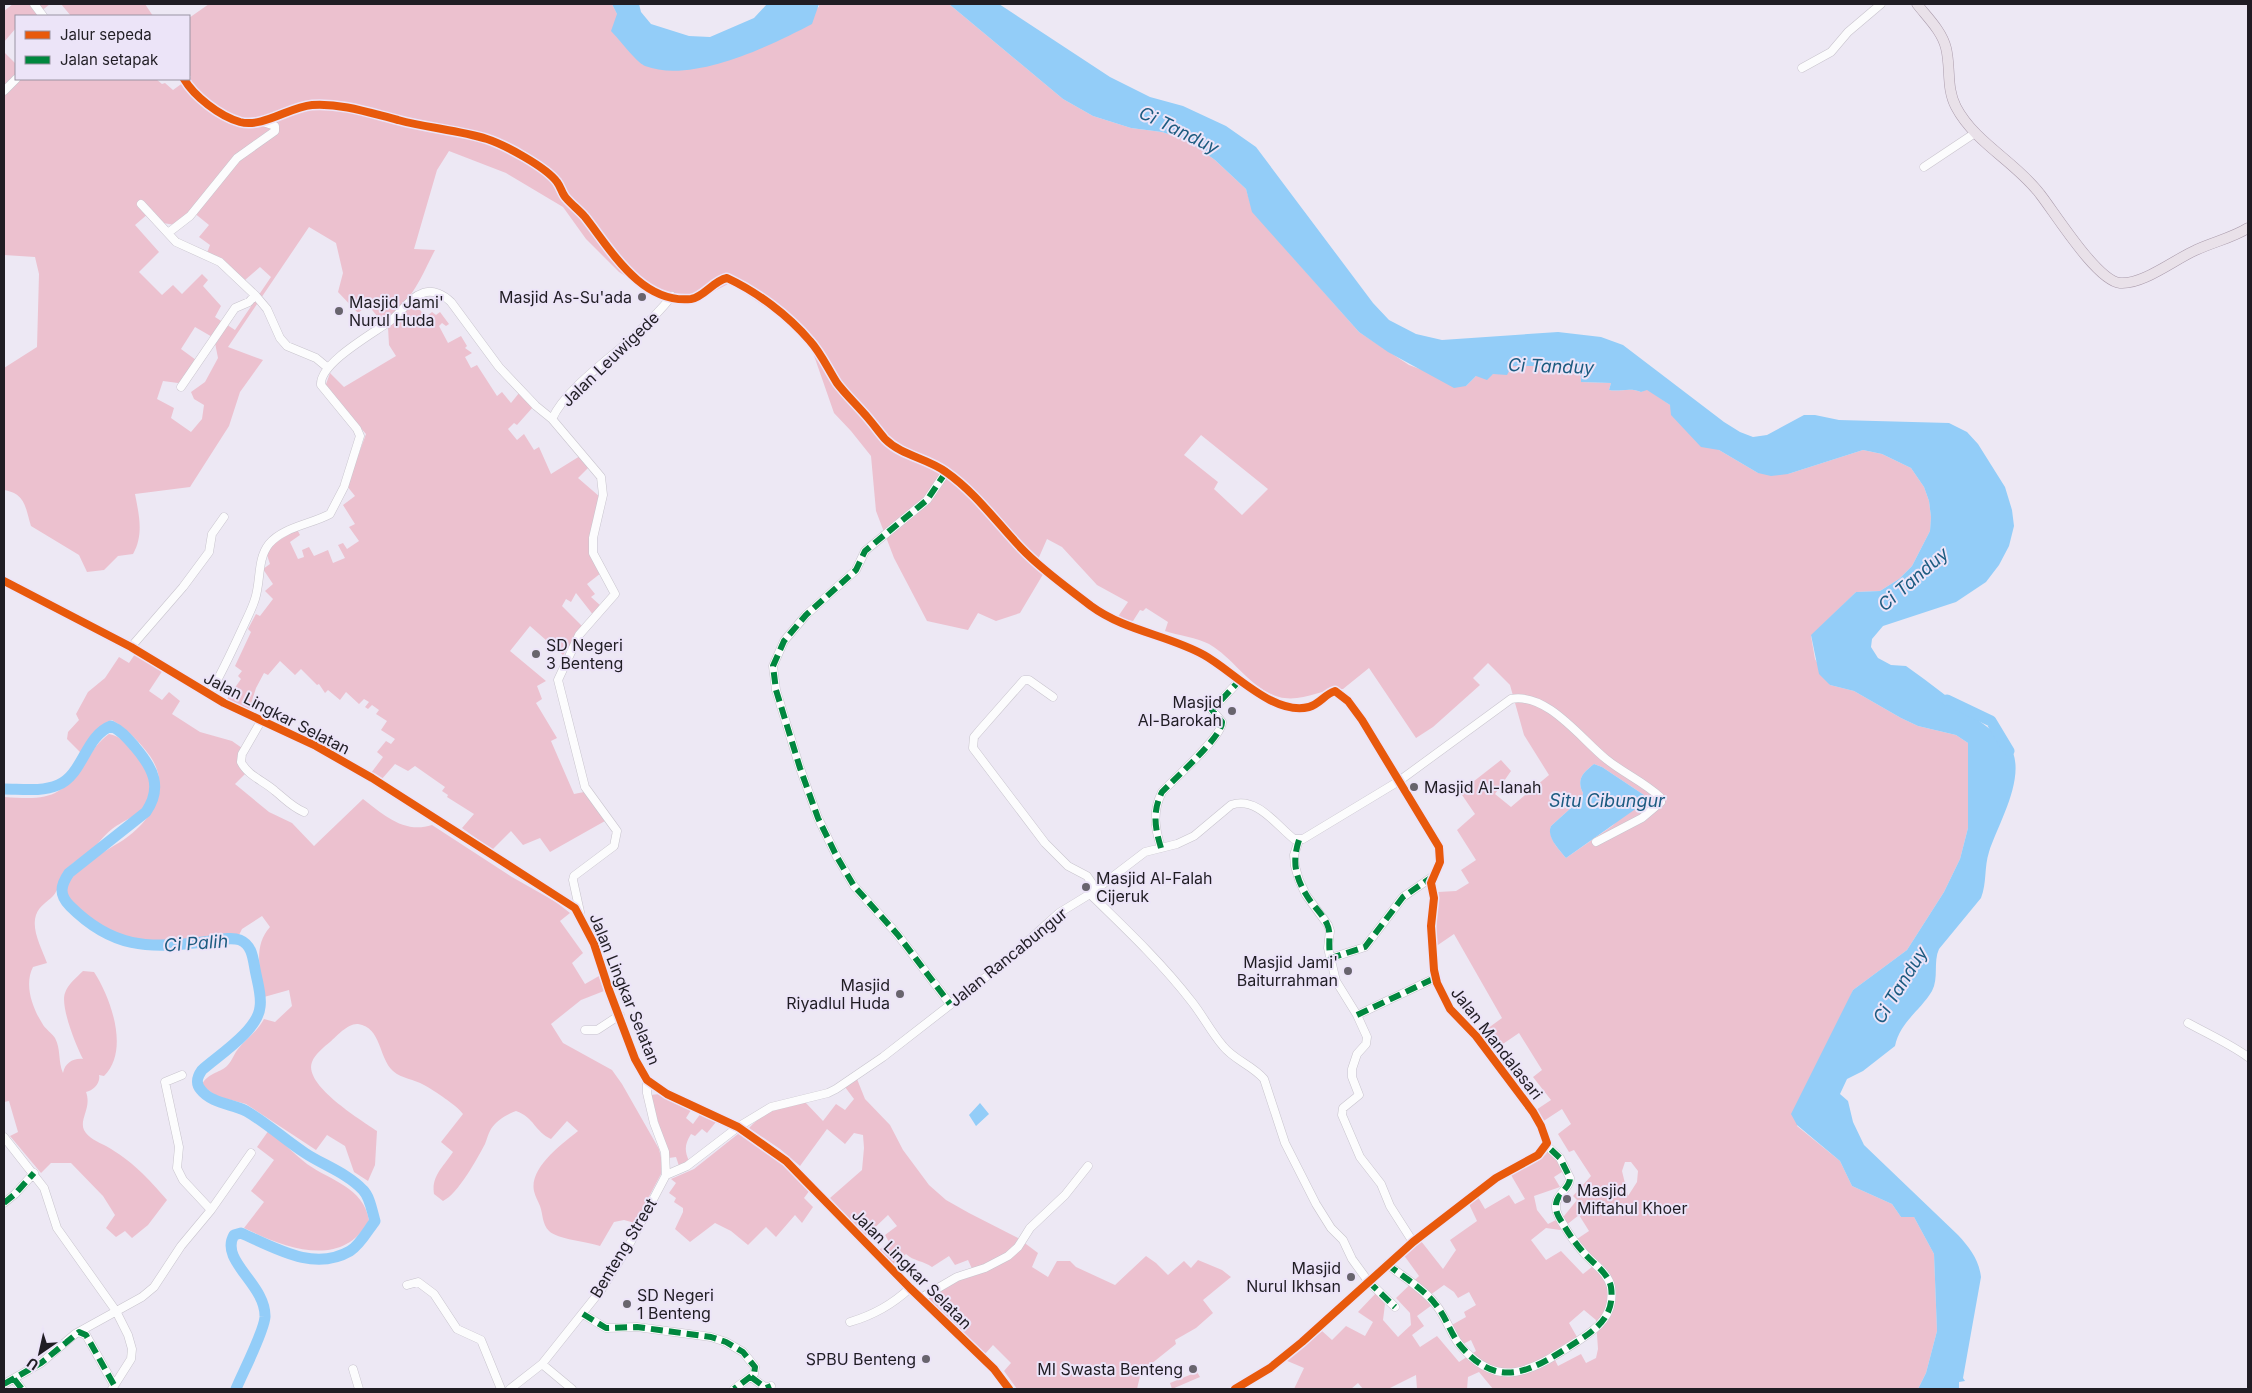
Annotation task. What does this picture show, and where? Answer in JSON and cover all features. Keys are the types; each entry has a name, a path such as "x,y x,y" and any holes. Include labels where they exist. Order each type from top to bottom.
{"main road":[{"path":"1917,4 1943,40 1946,48 1951,94 1956,107 1975,134 2017,169 2039,192 2096,267 2114,282 2128,282 2139,279 2197,249 2248,228"}],"street":[{"path":"34,4 43,15"},
{"path":"1802,68 1831,52 1848,32 1881,4"},
{"path":"4,91 15,80"},
{"path":"185,80 189,88 230,119 252,123 312,105 333,106 364,110 397,120 487,139 521,153 557,181 566,198 585,217 616,259 644,286 672,296 695,298 720,280 727,278 743,287 789,320 811,342 839,385 888,441 904,452 946,472 993,515 1023,550 1092,607 1134,629 1189,647 1240,681 1212,710 1222,722 1222,727 1206,747 1162,792 1158,799 1154,822 1161,848"},
{"path":"168,233 190,216 237,158 274,131 275,126 259,121"},
{"path":"1924,167 1975,134"},
{"path":"141,204 176,242 220,262 254,295 267,309 284,343 291,348 316,358 328,368"},
{"path":"209,695 230,659 255,600 260,580 262,556 270,544 278,537 330,514 344,487 360,434 322,388 322,378 328,368 359,342 392,320 420,294 431,292 446,297 499,367 536,406 552,419"},
{"path":"181,388 235,308 249,302 254,295"},
{"name":"Jalan Leuwigede","path":"580,914 572,880 574,876 614,846 617,831 585,787 558,680 579,635 614,594 593,553 593,538 603,495 601,477 552,419 561,405 589,375 632,338 672,296"},
{"path":"946,472 927,500 865,551 856,570 806,615 784,641 773,666 776,690 800,768 818,818 836,857 854,886 898,935 950,1004"},
{"path":"130,647 183,587 209,552 212,534 224,517"},
{"name":"Jalan Lingkar Selatan","path":"4,581 130,647 209,695 316,746 372,778 516,872 564,900 580,914 594,944 638,1066 647,1080 668,1094 738,1127 767,1146 798,1172 910,1288 994,1368 1008,1389"},
{"path":"1053,696 1029,680 1024,680 974,737 973,748 1045,843 1065,864 1087,876 1093,891 1193,1002 1211,1031 1231,1055 1258,1072 1264,1079 1286,1143 1307,1186 1331,1228 1343,1240 1352,1259 1368,1281 1395,1308"},
{"name":"Jalan Mandalasari","path":"1240,681 1278,703 1299,708 1316,704 1333,691 1340,692 1362,720 1439,847 1440,862 1432,877 1431,888 1434,898 1432,931 1435,978 1450,1009 1476,1036 1533,1112 1546,1138 1546,1145"},
{"path":"1413,1242 1390,1206 1381,1184 1360,1157 1342,1115 1343,1108 1359,1095 1352,1077 1352,1069 1357,1054 1368,1041 1357,1015 1339,988 1328,948 1330,932 1328,925 1306,895 1295,866 1294,856 1299,840 1307,838 1399,781 1511,698 1532,701 1557,715 1606,759 1661,798 1661,802 1646,815 1596,842"},
{"path":"261,721 242,754 241,762 248,771 275,790 290,805 304,812"},
{"name":"Jalan Rancabungur","path":"666,1175 697,1159 738,1127 772,1107 828,1094 836,1089 883,1057 1000,966 1059,913 1093,891 1145,852 1177,844 1194,836 1230,805 1245,803 1265,813 1292,838 1299,840"},
{"path":"1331,958 1365,947 1403,897 1432,877"},
{"path":"1357,1015 1386,1003 1435,978"},
{"path":"585,1030 597,1030 620,1016"},
{"path":"2188,1022 2216,1039 2232,1045 2248,1057"},
{"path":"182,1075 165,1082 179,1147 177,1168 183,1180 211,1210"},
{"path":"647,1080 647,1093 654,1123 665,1152 666,1175"},
{"path":"5,1140 34,1173 44,1188 57,1228 116,1311 132,1350 131,1358 113,1387"},
{"path":"1235,1389 1270,1368 1302,1342 1368,1281 1387,1264 1413,1242 1496,1178 1538,1155 1546,1145 1560,1158 1570,1178 1569,1184 1558,1198 1557,1215 1575,1242 1607,1276 1611,1286 1611,1295 1606,1317 1597,1328 1544,1363 1529,1370 1502,1376 1490,1374 1469,1357 1458,1343 1436,1305 1387,1264"},
{"path":"4,1384 41,1363 79,1332 142,1297 154,1287 181,1246 211,1210 251,1153"},
{"path":"921,1298 957,1277 985,1268 1008,1256 1018,1247 1030,1228 1065,1195 1088,1166"},
{"path":"4,1204 34,1173"},
{"name":"Benteng Street","path":"510,1389 542,1364 583,1314 616,1268 666,1175"},
{"path":"408,1285 418,1282 427,1287 457,1329 481,1340 501,1389"},
{"path":"850,1322 881,1310 910,1288"},
{"path":"583,1314 606,1328 637,1326 726,1342 750,1359 755,1367 751,1378 734,1389"},
{"path":"79,1332 86,1335 113,1387"},
{"path":"542,1364 572,1389"},
{"path":"353,1369 359,1389"},
{"path":"751,1378 766,1388 771,1386"},
{"path":"14,1379 22,1389"}],"shaded area":[{"path":"13,4 50,4 36,15 15,15 15,29 4,42 4,11"},
{"path":"61,4 145,4 152,15 70,15"},
{"path":"209,4 612,4 643,65 819,7 819,4 949,4 1063,99 1093,116 1131,128 1162,132 1187,140 1215,160 1246,189 1253,212 1359,332 1409,365 1466,386 1476,376 1510,372 1512,366 1572,366 1580,372 1581,382 1611,383 1609,390 1641,392 1647,389 1670,405 1719,450 1758,473 1788,474 1863,450 1882,454 1911,468 1924,487 1929,501 1931,517 1930,531 1912,566 1899,579 1880,591 1856,592 1811,636 1815,659 1830,685 1854,691 1918,726 1956,735 1968,743 1968,828 1960,859 1944,892 1907,950 1853,990 1797,1126 1840,1161 1852,1186 1892,1204 1901,1217 1914,1217 1934,1254 1937,1331 1926,1373 1918,1389 1493,1389 1479,1372 1468,1377 1467,1389 1417,1389 1416,1375 1388,1389 1363,1389 1358,1383 1351,1389 1294,1389 1304,1368 1285,1360 1322,1331 1332,1340 1346,1326 1365,1336 1373,1322 1358,1312 1376,1293 1385,1304 1383,1320 1398,1337 1411,1325 1410,1313 1396,1298 1419,1276 1403,1254 1421,1241 1443,1269 1456,1250 1450,1240 1477,1221 1469,1204 1478,1197 1485,1209 1509,1195 1515,1204 1525,1199 1511,1175 1545,1155 1550,1149 1565,1170 1554,1177 1560,1187 1534,1196 1537,1210 1548,1224 1564,1216 1577,1200 1573,1196 1591,1176 1574,1150 1569,1152 1558,1134 1571,1124 1562,1109 1542,1122 1536,1110 1551,1100 1533,1077 1542,1070 1519,1033 1491,1052 1480,1034 1502,1018 1454,934 1435,947 1438,892 1456,891 1469,883 1461,870 1476,860 1457,830 1475,814 1460,792 1501,760 1511,771 1495,794 1511,807 1549,775 1524,735 1510,685 1488,663 1473,678 1480,685 1433,727 1416,738 1369,668 1343,689 1335,689 1296,698 1279,697 1259,687 1227,657 1209,644 1165,631 1168,622 1146,608 1143,611 1140,610 1133,621 1117,618 1128,602 1097,585 1062,547 1047,539 1036,564 1045,571 1020,613 996,621 978,613 968,630 927,621 894,558 876,511 871,456 834,413 811,347 796,328 730,283 693,302 657,295 619,272 586,239 563,207 506,173 449,151 437,170 414,249 435,250 414,290 393,314 382,322 368,305 358,313 338,292 343,273 336,243 309,227 228,347 263,360 240,392 229,426 190,487 135,494 140,532 133,554 118,556 104,570 87,572 79,555 31,526 26,507 21,498 4,490 4,368 37,347 39,274 35,257 4,255 4,52 15,63 15,80 157,80 162,84 165,83 173,90 187,80 190,80 190,17","holes":["193,212 209,225 199,237 210,245 207,253 224,262 245,280 260,267 271,277 235,330 215,317 221,306 203,286 208,280 202,274 182,294 173,285 162,295 139,272 159,252 135,225 149,213 163,223 175,225","195,327 214,338 218,358 205,382 191,392 194,399 204,405 202,419 191,432 171,418 174,408 157,399 163,381 178,383 194,374 189,368 196,360 181,349","1201,435 1268,489 1242,515 1214,489 1218,482 1184,455","1594,764 1602,767 1644,795 1612,826 1566,858 1552,839 1551,826 1582,798 1583,793 1580,784 1582,777","1625,1162 1631,1162 1638,1171 1637,1182 1628,1196 1622,1171","1579,1215 1589,1231 1577,1239 1597,1263 1583,1274 1561,1251 1546,1260 1531,1240 1546,1228 1560,1230","1444,1285 1454,1292 1458,1298 1469,1292 1476,1305 1464,1312 1466,1317 1450,1326 1463,1344 1471,1340 1476,1351 1459,1362 1437,1336 1420,1347 1412,1335 1424,1326 1417,1316 1432,1305 1426,1298","1584,1310 1596,1320 1598,1349 1596,1358 1586,1363 1581,1354 1558,1366 1552,1354 1577,1337 1569,1323"]},
{"path":"414,303 426,317 432,312 436,315 440,312 449,324 446,326 442,323 439,326 448,343 461,336 467,346 465,348 472,353 465,357 471,368 477,365 497,396 502,392 511,403 519,393 533,407 517,425 514,423 508,429 517,440 524,434 534,450 539,447 551,474 580,456 589,467 578,478 600,497 591,536 601,573 587,584 595,594 591,597 601,606 594,616 576,593 571,602 566,599 562,606 583,627 563,655 530,626 510,651 546,681 537,686 542,699 536,703 557,738 551,741 574,794 584,792 605,821 550,852 540,838 523,845 511,831 492,850 462,828 474,814 447,797 448,795 442,791 445,787 415,766 408,771 395,764 381,780 371,773 383,757 377,752 386,741 391,744 395,739 381,730 387,721 376,714 379,710 372,705 368,709 365,707 369,702 364,699 359,704 346,692 340,700 328,690 325,693 319,684 317,685 301,669 295,675 280,661 268,675 264,673 256,688 249,710 227,699 241,679 238,676 242,671 235,666 251,632 248,629 256,614 260,616 273,599 265,591 273,584 263,569 270,564 267,555 272,545 297,529 300,535 290,542 298,559 304,557 302,550 309,547 314,556 328,550 333,563 345,558 338,545 343,543 347,549 359,541 349,527 355,524 343,505 355,496 347,486 366,434 325,387 330,373 344,387 396,356 389,345 388,327"},
{"path":"135,654 163,670 149,691 162,700 169,692 180,701 172,714 200,732 232,741 242,748 237,761 246,773 235,784 269,812 292,823 314,846 363,799 387,817 403,825 422,827 432,825 512,877 556,902 570,913 560,921 583,953 572,963 585,984 599,976 604,991 581,1000 551,1024 563,1043 612,1070 659,1149 662,1162 661,1174 635,1223 624,1220 614,1222 600,1246 565,1238 549,1231 545,1225 534,1193 534,1182 548,1157 578,1131 567,1121 551,1139 541,1133 527,1117 516,1111 502,1118 493,1126 467,1176 455,1191 443,1201 434,1194 434,1182 436,1176 453,1152 441,1142 463,1114 428,1087 400,1076 393,1071 388,1065 376,1037 366,1027 358,1024 354,1024 339,1033 315,1056 312,1062 312,1071 316,1081 324,1091 377,1131 375,1165 368,1181 354,1172 345,1146 327,1135 316,1150 246,1104 216,1096 202,1085 206,1078 227,1066 238,1049 264,1019 275,1022 292,1006 289,990 264,997 259,952 264,935 270,927 262,916 242,929 239,935 170,942 139,941 111,933 97,925 73,904 68,898 66,891 73,875 82,867 139,827 153,809 157,799 159,777 150,756 142,745 112,720 94,734 81,753 67,739 68,732 79,720 76,714 88,692 105,678 119,657 129,663"},
{"path":"109,734 125,742 147,771 151,782 151,792 143,809 112,829 86,855 71,865 64,874 53,896 41,906 36,915 35,927 47,963 33,967 30,974 29,988 32,1003 38,1017 57,1042 63,1073 70,1062 76,1059 83,1059 67,1016 64,999 66,990 72,981 83,971 94,972 106,996 115,1024 116,1053 112,1065 104,1076 99,1075 99,1081 96,1086 86,1092 88,1103 83,1122 84,1130 91,1138 131,1164 167,1200 148,1225 132,1238 125,1231 116,1237 106,1228 115,1215 103,1196 71,1163 51,1163 41,1173 10,1136 18,1132 9,1101 4,1102 4,797 42,797 60,790 77,774 96,746"},
{"path":"857,1079 865,1099 890,1125 903,1150 929,1185 946,1200 1018,1238 1038,1253 1032,1267 1048,1277 1057,1261 1070,1261 1076,1267 1115,1285 1146,1256 1168,1275 1184,1261 1191,1268 1198,1260 1222,1270 1231,1277 1203,1300 1213,1313 1196,1328 1175,1340 1176,1344 1141,1372 1137,1389 1017,1389 1004,1371 1011,1363 993,1345 985,1354 925,1298 974,1273 968,1260 955,1265 949,1256 932,1267 906,1254 892,1265 879,1250 889,1242 885,1235 897,1226 888,1215 865,1237 830,1198 862,1170 863,1135 854,1133 845,1144 827,1129 800,1166 780,1149 749,1128 768,1113 789,1105 805,1102 823,1121 836,1104 845,1110 854,1099 845,1087"},
{"path":"660,1094 691,1110 686,1118 693,1124 701,1113 716,1122 707,1133 702,1129 695,1136 691,1134 686,1147 689,1161 679,1166 676,1157 669,1158 650,1095"},
{"path":"269,1130 307,1164 345,1186 360,1200 366,1209 369,1220 358,1236 344,1245 328,1250 311,1250 277,1242 244,1228 264,1202 251,1191 274,1160 257,1147"},
{"path":"738,1134 743,1135 769,1154 802,1182 810,1190 804,1198 813,1207 802,1223 795,1215 776,1237 766,1227 748,1245 731,1231 715,1223 690,1242 675,1229 683,1208 674,1202 676,1198 669,1193 676,1183 671,1179 694,1169"},
{"path":"1197,1372 1200,1377 1172,1389 1170,1383"}],"water":[{"path":"612,4 639,4 641,12 651,24 689,36 710,37 754,18 767,4 819,4 812,24 753,52 707,66 685,70 664,70 641,64 611,31 617,14"},
{"path":"949,4 999,4 1110,77 1150,97 1183,106 1226,126 1256,147 1373,303 1389,320 1416,334 1442,340 1558,332 1601,337 1623,345 1724,422 1740,432 1753,437 1767,435 1804,415 1815,415 1839,420 1949,423 1967,432 1978,444 2005,487 2012,510 2014,526 2009,546 1999,565 1986,582 1956,602 1883,626 1872,639 1871,647 1878,658 1891,665 1906,666 2007,742 2013,754 2016,767 2014,782 2005,812 1989,852 1981,898 1939,949 1932,991 1901,1030 1895,1046 1863,1071 1847,1079 1840,1094 1848,1101 1853,1122 1864,1145 1958,1235 1976,1260 1981,1277 1963,1378 1965,1381 1959,1382 1959,1389 1918,1389 1926,1373 1937,1331 1934,1254 1914,1217 1901,1217 1892,1204 1852,1186 1840,1161 1797,1125 1791,1114 1853,990 1907,950 1944,892 1960,859 1968,828 1968,743 1956,735 1918,726 1854,691 1830,685 1819,674 1811,635 1856,592 1880,591 1899,579 1912,566 1930,531 1931,517 1929,501 1924,487 1911,468 1882,454 1863,450 1788,474 1771,476 1758,473 1719,450 1701,447 1671,415 1670,405 1647,390 1641,392 1609,390 1611,383 1581,382 1580,372 1572,366 1512,366 1507,375 1493,374 1487,380 1476,376 1466,386 1454,388 1388,352 1359,332 1252,212 1246,189 1215,160 1187,140 1162,132 1131,128 1093,116 1063,99"},
{"name":"Situ Cibungur","path":"1594,764 1602,767 1644,795 1644,803 1566,858 1552,839 1550,834 1551,826 1582,798 1583,793 1580,784 1582,777"},
{"path":"980,1103 989,1114 976,1126 969,1115"}],"waterway":[{"name":"Ci Tanduy","path":"1947,700 1991,721 2009,751"},
{"name":"Ci Palih","path":"4,789 38,789 58,785 73,773 95,738 111,726 130,741 147,762 154,778 155,786 151,803 146,812 69,873 62,886 62,894 66,902 86,920 101,930 116,938 132,942 148,945 165,945 232,938 244,942 253,956 260,993 258,1016 237,1042 202,1070 197,1080 198,1085 210,1098 246,1111 305,1153 350,1179 363,1190 369,1200 375,1221 354,1248 336,1257 323,1259 295,1256 241,1233 234,1235 231,1245 233,1254 237,1264 258,1294 263,1305 265,1317 257,1342 236,1389"}],"marked path":[{"path":"946,472 927,500 865,551 856,570 806,615 784,641 773,666 776,690 800,768 818,818 837,857 854,886 898,935 950,1004"},
{"path":"1161,848 1157,834 1156,813 1162,792 1215,737 1222,722 1212,710 1239,681"},
{"path":"1299,840 1295,862 1297,875 1307,896 1327,924 1331,958 1365,947 1403,897 1432,877"},
{"path":"1357,1015 1435,978"},
{"path":"1387,1264 1431,1299 1443,1314 1459,1344 1474,1359 1488,1368 1502,1372 1517,1372 1531,1368 1546,1361 1592,1331 1604,1320 1608,1313 1612,1297 1611,1287 1607,1277 1577,1245 1558,1216 1556,1202 1568,1185 1570,1178 1560,1158 1546,1145"},
{"path":"4,1203 34,1173"},
{"path":"1368,1281 1395,1307"},
{"path":"583,1314 606,1328 637,1327 711,1337 726,1342 743,1352 755,1367 754,1374 734,1389"},
{"path":"4,1384 41,1363 79,1332 86,1335 114,1385"},
{"path":"751,1377 766,1388 771,1386"},
{"path":"14,1379 22,1389"}],"cycle path":[{"path":"185,80 208,105 240,122 249,123 267,120 294,109 312,105 334,106 356,109 409,123 476,136 514,151 535,163 552,176 565,196 585,217 617,259 642,284 657,293 673,298 696,298 717,282 727,278 750,290 772,305 810,341 837,383 885,439 899,449 939,467 957,480 1030,557 1091,606 1118,621 1176,642 1204,655 1254,690 1281,705 1295,708 1309,707 1335,691 1348,701 1362,720 1439,847 1440,862 1431,883 1434,898 1431,926 1434,970 1437,983 1450,1009 1476,1036 1533,1112 1541,1126 1547,1143 1538,1155 1496,1178 1413,1242 1302,1342 1270,1368 1235,1389"},
{"path":"4,581 131,647 224,703 316,746 372,778 575,908 594,944 635,1059 647,1080 667,1094 738,1127 786,1161 910,1288 994,1369 1009,1389"}],"place":[{"name":"Masjid As-Su'ada","path":"642,297"},
{"name":"Masjid Jami' Nurul Huda","path":"339,311"},
{"name":"SD Negeri 3 Benteng","path":"536,654"},
{"name":"Masjid Al-Barokah","path":"1232,711"},
{"name":"Masjid Al-Ianah","path":"1414,787"},
{"name":"Masjid Al-Falah Cijeruk","path":"1086,887"},
{"name":"Masjid Jami' Baiturrahman","path":"1348,971"},
{"name":"Masjid Riyadlul Huda","path":"900,994"},
{"name":"Masjid Miftahul Khoer","path":"1567,1199"},
{"name":"Masjid Nurul Ikhsan","path":"1351,1277"},
{"name":"SD Negeri 1 Benteng","path":"627,1304"},
{"name":"SPBU Benteng","path":"926,1359"},
{"name":"MI Swasta Benteng","path":"1193,1369"}]}
